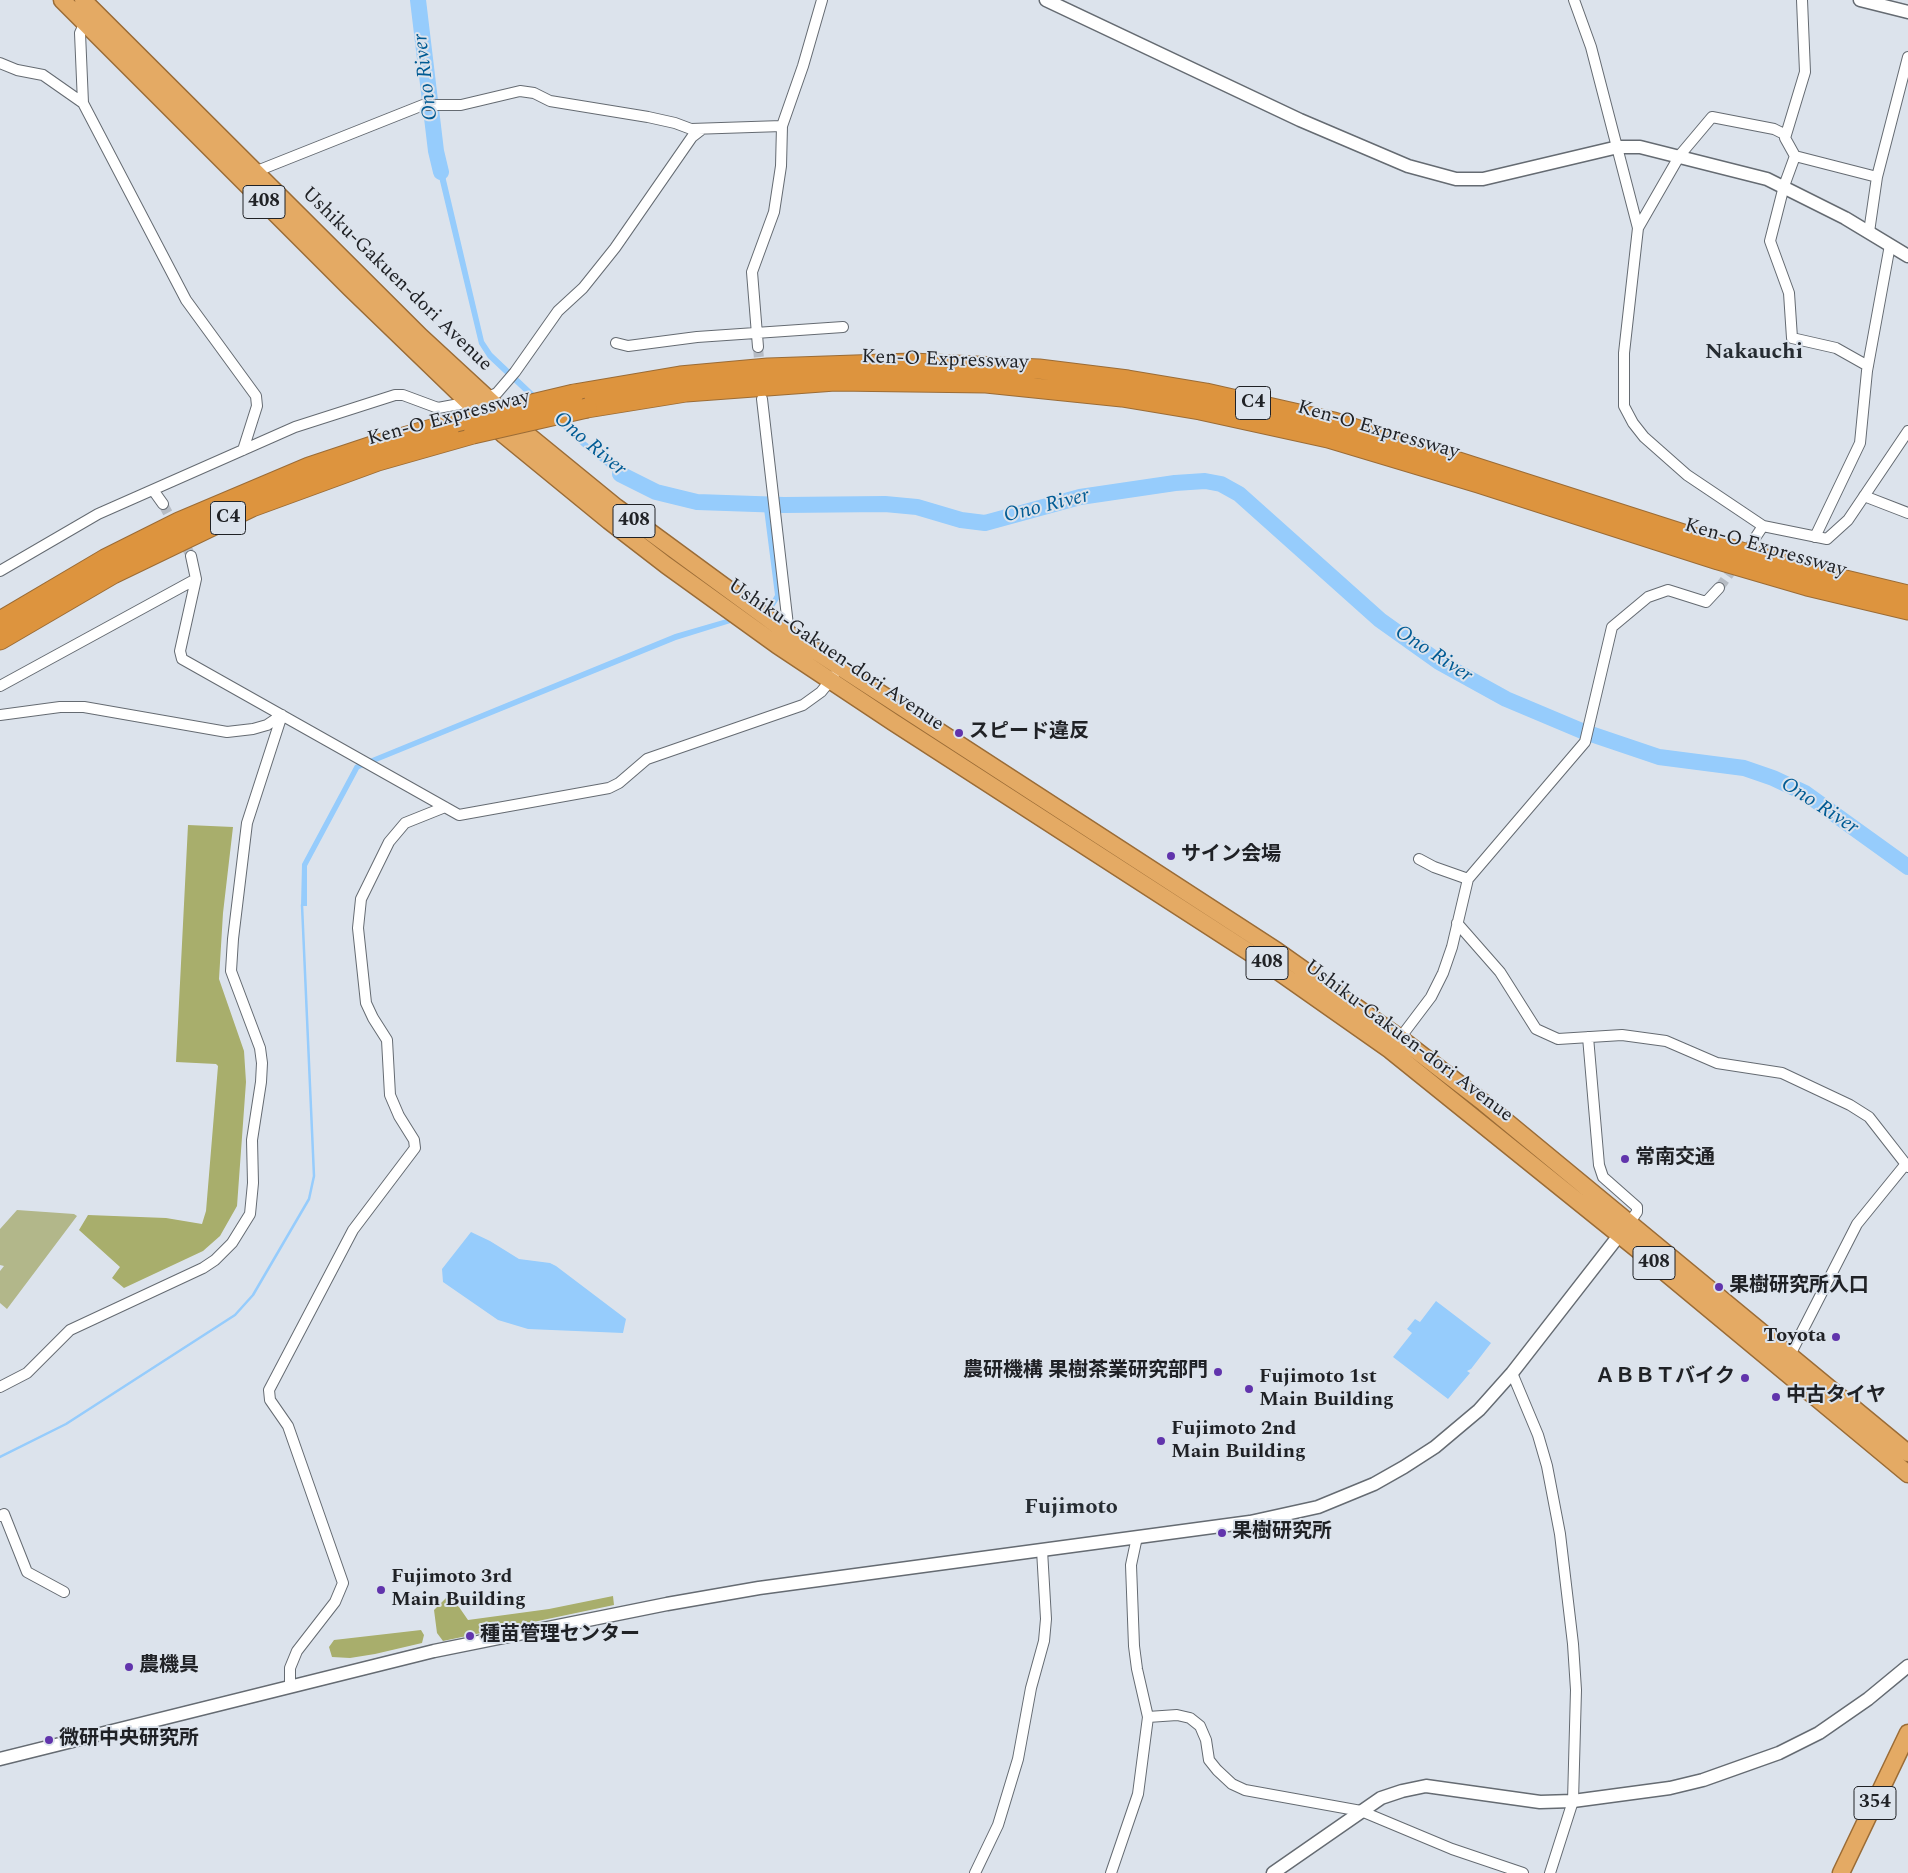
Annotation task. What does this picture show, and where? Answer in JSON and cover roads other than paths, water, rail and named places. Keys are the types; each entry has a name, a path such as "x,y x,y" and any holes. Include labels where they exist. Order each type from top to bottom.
{"highway":[{"name":"Ushiku-Gakuen-dori Avenue","path":"62,0 86,11 255,172 413,330 487,398 616,507 789,634 835,674 1328,1005 1790,1355 1908,1454"},
{"name":"Ushiku-Gakuen-dori Avenue","path":"86,11 239,178 468,402 554,477 666,565 835,674 1269,946 1400,1038 1484,1104 1624,1229 1908,1474"},
{"name":"Ken-O Expressway","path":"0,621 105,559 178,522 309,467 389,440 574,394 680,376 768,368 912,363 1022,368 1128,380 1276,407 1334,422 1724,547 1812,572 1908,595"},
{"name":"Ken-O Expressway","path":"0,640 113,574 252,507 378,461 473,434 587,408 686,392 835,381 986,382 1122,396 1200,410 1328,438 1718,560 1807,586 1908,610"},
{"name":"354","path":"1841,1873 1907,1740"}],"street":[{"path":"758,347 752,272 774,212 781,166 782,126 803,66 822,0"},
{"path":"1046,0 1300,120 1408,166 1456,179 1483,179 1618,147 1640,147 1746,172 1784,186 1869,232 1908,256"},
{"path":"1574,0 1591,47 1638,228 1624,353 1624,406 1633,424 1644,437 1687,475 1763,526 1828,539 1848,520 1908,431"},
{"path":"1802,0 1805,72 1785,138 1795,156 1877,177"},
{"path":"1860,0 1908,12"},
{"path":"86,11 80,34 83,103 186,300 256,396 257,406 244,450"},
{"path":"1869,232 1877,177 1908,58"},
{"path":"0,63 17,70 43,75 83,103"},
{"path":"239,178 422,105 461,105 520,91 534,93 550,102 648,117 701,130 782,126"},
{"path":"1638,228 1680,155 1712,117 1774,129 1786,135"},
{"path":"0,571 98,514 295,427 395,395 403,395 438,408 487,398 497,393 516,372 558,311 583,288 615,248 692,137 701,130"},
{"path":"1795,156 1784,186 1770,241 1789,293 1792,338 1836,348 1868,366"},
{"path":"1815,537 1860,443 1868,366 1890,245"},
{"path":"616,343 628,346 756,333 843,327"},
{"path":"762,399 789,634"},
{"path":"153,490 163,504"},
{"path":"1864,496 1908,513"},
{"path":"1755,538 1763,526"},
{"path":"190,556 196,579 180,651 182,659 459,815 609,788 619,783 647,759 803,705 812,700 835,674"},
{"path":"0,686 196,579"},
{"path":"1400,1038 1431,998 1444,973 1468,879 1585,742 1590,728 1612,627 1648,597 1668,590 1706,602 1719,588"},
{"path":"0,715 60,707 84,707 227,732 253,730 267,725 282,715"},
{"path":"0,1387 27,1373 70,1330 203,1268 215,1260 232,1243 250,1214 253,1183 252,1140 262,1063 260,1048 231,971 233,939 247,822 282,715"},
{"path":"290,1686 290,1668 295,1656 335,1602 343,1583 288,1426 270,1400 269,1390 353,1230 415,1148 414,1140 399,1116 390,1095 387,1040 373,1018 366,1002 358,928 361,899 388,842 398,829 414,818 445,807"},
{"path":"1419,858 1434,867 1468,879"},
{"path":"1457,923 1500,972 1536,1029 1558,1039 1622,1036 1666,1041 1717,1063 1764,1069 1797,1079 1869,1116 1907,1166 1857,1224 1790,1355"},
{"path":"0,1759 434,1651 667,1604 759,1588 1283,1516 1318,1507 1374,1484 1435,1447 1479,1410 1512,1373 1638,1212 1637,1207 1603,1177 1599,1165 1588,1037"},
{"path":"1512,1373 1538,1435 1560,1534 1574,1644 1576,1690 1573,1801 1550,1873"},
{"path":"0,1516 4,1514 27,1572 64,1592"},
{"path":"1111,1873 1138,1794 1148,1718 1134,1646 1131,1565 1137,1537"},
{"path":"975,1873 998,1825 1018,1759 1031,1688 1044,1641 1046,1619 1042,1550"},
{"path":"1273,1873 1381,1798 1426,1786 1540,1802 1573,1801 1670,1788 1703,1780 1779,1753 1819,1733 1868,1699 1908,1666"},
{"path":"1148,1718 1177,1715 1190,1718 1200,1726 1206,1740 1209,1760 1232,1784 1244,1790 1361,1811 1452,1849 1523,1873"}],"water":[{"path":"439,150 484,341 492,353 586,442 624,473 640,482 637,487 621,478 582,446 488,358 479,344 433,152"},
{"path":"771,508 781,596 772,610 676,640 359,769 307,866 307,906 301,906 302,864 355,765 675,634 768,607 775,595 764,509"},
{"path":"471,1232 519,1259 550,1263 556,1266 626,1319 623,1333 528,1329 498,1320 443,1282 442,1269"},
{"path":"1436,1301 1491,1343 1471,1369 1467,1371 1470,1373 1448,1399 1393,1357 1412,1333 1407,1329 1415,1319 1420,1322"}],"waterway":[{"name":"Ono River","path":"418,0 436,151 441,172"},
{"name":"Ono River","path":"620,474 656,492 697,502 784,505 885,504 917,507 961,520 985,523 1080,497 1175,483 1205,481 1221,484 1239,494 1380,620 1439,662 1506,699 1582,731 1659,757 1744,768 1773,778 1805,793 1908,867"},
{"name":"Ono River","path":"767,504 768,508"},
{"path":"0,1457 66,1424 235,1315 253,1295 309,1199 314,1176 302,905"}],"tunnel":[{"path":"758,347 760,371"},
{"path":"163,504 191,556"},
{"path":"1719,588 1755,538"}],"place":[{"name":"スピード違反","path":"959,733"},
{"name":"サイン会場","path":"1171,856"},
{"name":"常南交通","path":"1625,1159"},
{"name":"果樹研究所入口","path":"1719,1287"},
{"name":"Toyota","path":"1836,1337"},
{"name":"農研機構 果樹茶業研究部門","path":"1218,1372"},
{"name":"ＡＢＢＴバイク","path":"1745,1378"},
{"name":"Fujimoto 1st Main Building","path":"1249,1389"},
{"name":"中古タイヤ","path":"1776,1397"},
{"name":"Fujimoto 2nd Main Building","path":"1161,1441"},
{"name":"果樹研究所","path":"1222,1533"},
{"name":"Fujimoto 3rd Main Building","path":"381,1590"},
{"name":"種苗管理センター","path":"470,1636"},
{"name":"農機具","path":"129,1667"},
{"name":"微研中央研究所","path":"49,1740"}],"district":[{"name":"Nakauchi","path":"1754,354"},
{"name":"Fujimoto","path":"1071,1509"}]}
